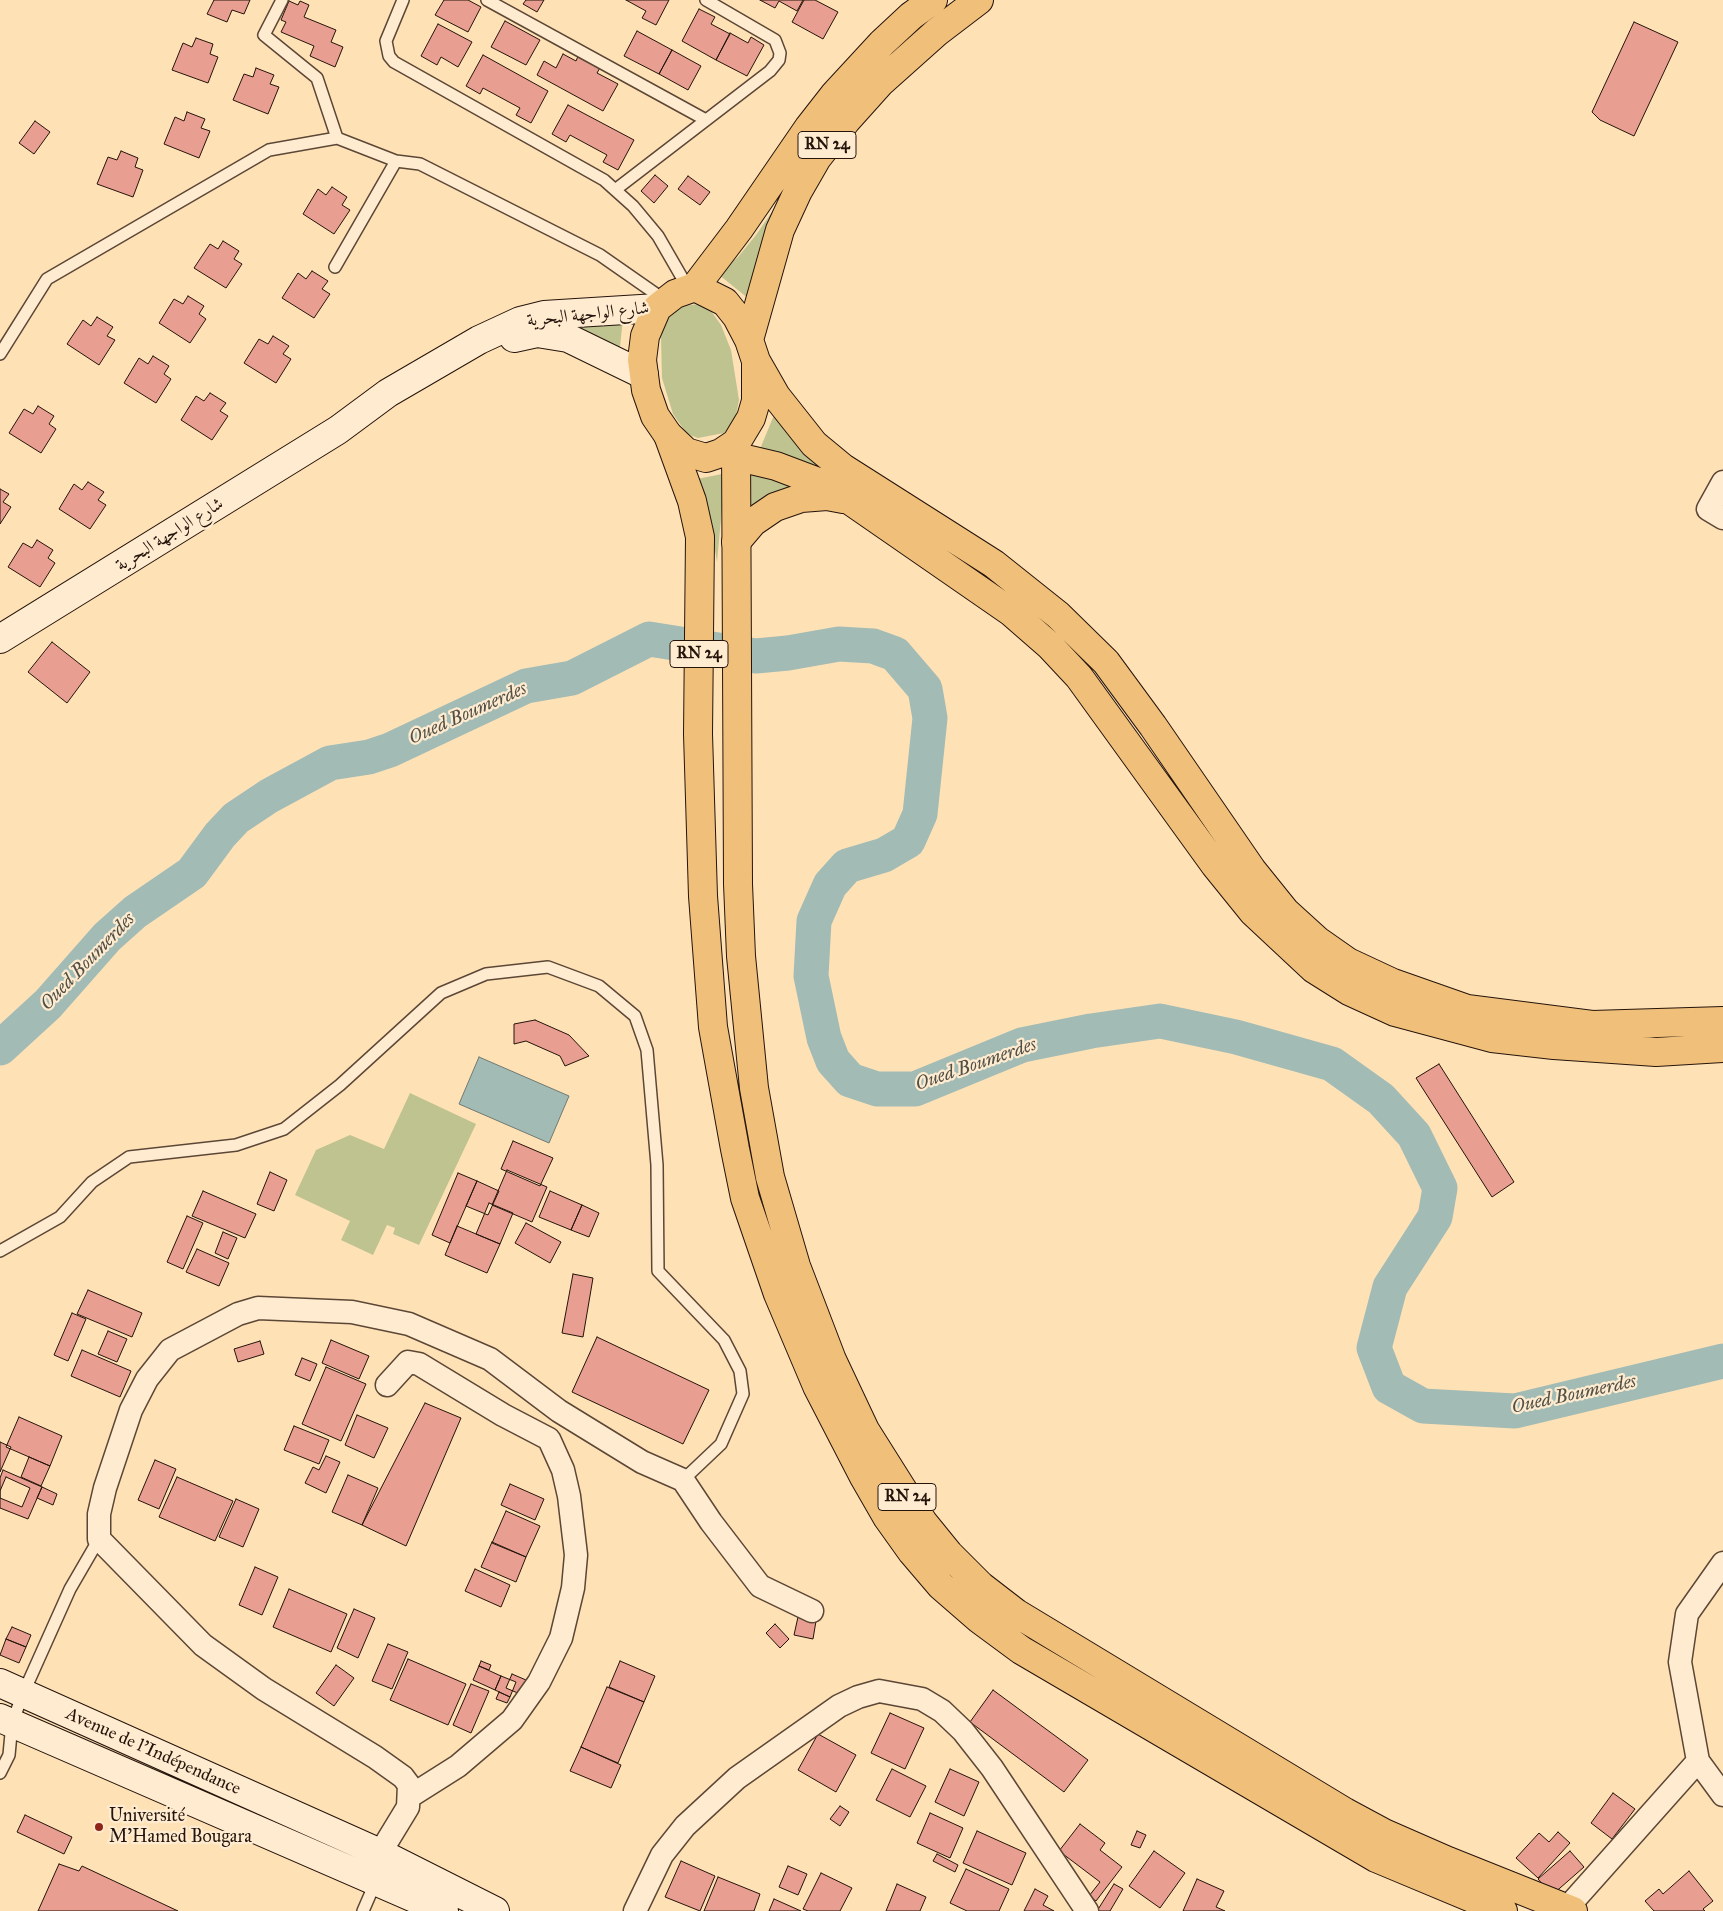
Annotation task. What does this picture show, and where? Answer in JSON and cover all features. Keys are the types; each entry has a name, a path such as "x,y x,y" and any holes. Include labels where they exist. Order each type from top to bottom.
{"main road":[{"name":"RN 24","path":"676,296 739,228 809,127 834,95 882,43 911,16 933,0"},
{"name":"RN 24","path":"753,350 780,230 798,191 817,158 846,121 882,82 937,32 979,0"},
{"path":"1723,1021 1592,1025 1467,1009 1393,983 1348,962 1318,941 1285,911 1252,870 1153,726 1106,662 1058,615 994,564 836,462 814,444 776,396 753,350 725,302 676,296 645,336 642,360 646,390 655,416 668,435 686,452 706,458 731,451 802,474 829,486 854,501 1011,612 1050,646 1079,677 1204,850 1253,912 1314,969 1335,983 1395,1012 1492,1038 1554,1046 1656,1052 1723,1048"},
{"name":"شارع الواجهة البحرية","path":"0,639 338,430 388,393 479,340 520,321 544,315 676,296"},
{"name":"شارع الواجهة البحرية","path":"338,430 363,422 380,413 488,348 528,334 546,334 568,338 644,375"},
{"path":"731,451 751,418 756,401 753,350"},
{"name":"RN 24","path":"668,435 697,520 700,537 698,734 703,896 713,1027 746,1198 778,1294 817,1386 838,1430 887,1517 912,1552 941,1586 979,1620 1021,1650 1376,1858 1503,1911"},
{"name":"RN 24","path":"731,451 736,542 741,956 754,1088 770,1176 793,1257 832,1360 865,1430 923,1522 949,1554 981,1586 1016,1613 1345,1812 1384,1833 1448,1861 1570,1909"},
{"path":"736,542 753,522 775,507 801,498 827,496 854,501"},
{"name":"Avenue de l'Indépendance","path":"12,1689 380,1853 495,1911"},
{"name":"Avenue de l'Indépendance","path":"6,1721 444,1911"}],"street":[{"path":"1723,482 1708,509 1723,518"},
{"path":"380,1853 402,1820 408,1807 410,1797 409,1785 397,1772 264,1689 203,1645 152,1596 99,1540 99,1514 115,1456 131,1410 147,1379 170,1350 238,1314 258,1308 352,1312 409,1324 490,1359 559,1410 642,1462 683,1480 711,1522 760,1586 812,1611"},
{"path":"387,1385 408,1362 419,1364 504,1415 549,1439 564,1470 576,1555 573,1588 561,1638 539,1682 512,1720 458,1766 410,1797"},
{"path":"1723,1563 1687,1614 1680,1662 1698,1761 1723,1794"},
{"path":"635,1911 662,1855 684,1826 737,1778 839,1706 858,1697 879,1691 922,1699 942,1711 963,1731 992,1768 1087,1911"},
{"path":"1570,1909 1698,1761"}],"lane":[{"path":"282,0 264,35 317,78 337,138"},
{"path":"403,0 386,41 389,56 394,62 604,180 658,236 676,296"},
{"path":"487,0 706,120"},
{"path":"615,190 776,66 780,53 779,46 769,36 706,0"},
{"path":"0,354 47,279 269,150 337,138 396,161 420,164 600,255 676,296"},
{"path":"335,267 396,161"},
{"path":"0,1251 60,1217 92,1182 129,1157 236,1145 284,1129 340,1085 441,993 486,974 548,967 599,986 635,1016 647,1050 657,1165 658,1271 724,1340 740,1371 743,1394 721,1444 683,1480"},
{"path":"0,1773 9,1756 6,1721 12,1689 99,1540"},
{"path":"362,1911 376,1882"}],"green space":[{"path":"776,206 749,299 718,274 738,257"},
{"path":"700,304 711,311 721,325 731,350 739,400 735,420 724,433 698,438 687,434 673,414 662,378 661,337 666,318 677,309"},
{"path":"623,318 620,347 572,329 577,319"},
{"path":"774,415 823,470 760,449"},
{"path":"752,468 815,487 744,517"},
{"path":"727,473 717,562 709,513 704,494 697,479"},
{"path":"410,1093 476,1124 419,1245 393,1234 395,1228 387,1225 373,1255 341,1240 350,1221 295,1195 316,1150 350,1135 384,1149"}],"water":[{"path":"479,1057 569,1096 549,1143 459,1104"}],"building":[{"path":"214,0 250,0 244,14 232,10 227,22 207,14"},
{"path":"444,0 468,0 481,7 468,32 435,15"},
{"path":"526,0 544,0 537,12 523,4"},
{"path":"626,0 669,0 656,25 642,18 646,11"},
{"path":"760,0 803,0 797,11 779,1 775,8"},
{"path":"804,0 815,0 838,12 823,39 792,22"},
{"path":"289,1 298,5 300,1 309,5 304,17 336,30 331,42 343,47 335,67 310,56 314,46 281,32 286,22 281,20"},
{"path":"699,9 715,17 711,24 730,34 716,60 682,41"},
{"path":"505,21 540,40 526,65 491,47"},
{"path":"1634,22 1678,42 1634,136 1600,120 1592,112"},
{"path":"438,24 472,42 458,67 441,57 437,65 421,56"},
{"path":"637,31 672,50 659,74 624,56"},
{"path":"730,33 748,43 751,37 764,45 747,76 716,60"},
{"path":"196,38 213,44 210,54 218,57 208,83 172,70 183,43 192,47"},
{"path":"672,50 701,66 688,90 659,74"},
{"path":"563,54 576,61 579,54 601,66 597,73 618,84 603,111 537,75 544,61 556,68"},
{"path":"483,55 548,91 531,123 516,115 520,108 483,88 480,94 466,86"},
{"path":"256,68 274,75 270,84 279,87 268,114 233,100 244,74 253,77"},
{"path":"568,105 634,140 618,170 603,162 607,155 570,135 566,142 552,134"},
{"path":"187,112 205,119 201,128 210,131 199,158 164,144 175,117 184,121"},
{"path":"35,121 50,132 34,154 19,143"},
{"path":"121,151 138,158 135,167 143,170 133,197 97,184 108,157 117,160"},
{"path":"655,175 668,186 654,203 641,191"},
{"path":"688,176 710,192 700,205 678,189"},
{"path":"332,187 347,197 342,205 350,210 334,234 303,214 318,189 326,195"},
{"path":"223,241 239,251 234,259 242,264 226,288 194,268 210,244 218,249"},
{"path":"312,271 328,281 322,289 330,294 314,318 282,298 298,273 306,279"},
{"path":"188,296 204,306 199,314 206,319 190,343 159,323 174,299 183,304"},
{"path":"97,317 113,327 107,336 115,340 99,365 67,344 83,320 91,326"},
{"path":"273,336 289,346 283,354 291,359 276,383 244,363 259,339 268,344"},
{"path":"153,356 169,366 164,374 171,379 156,403 124,383 139,358 148,364"},
{"path":"210,393 226,403 220,411 228,416 212,440 181,420 196,396 204,401"},
{"path":"38,406 54,416 49,424 56,429 41,453 9,433 24,409 33,414"},
{"path":"88,482 104,492 98,500 106,505 90,529 59,509 74,484 82,490"},
{"path":"0,489 9,494 3,502 11,507 0,524"},
{"path":"37,540 53,550 48,558 55,563 40,587 8,567 23,543 32,548"},
{"path":"52,642 90,672 67,703 28,672"},
{"path":"535,1020 569,1035 589,1056 565,1066 560,1056 526,1041 514,1044 514,1024"},
{"path":"1439,1064 1514,1182 1492,1197 1416,1078"},
{"path":"513,1141 553,1158 540,1186 501,1169"},
{"path":"507,1170 547,1187 532,1222 492,1205"},
{"path":"270,1172 287,1180 274,1211 257,1204"},
{"path":"458,1173 477,1181 450,1243 432,1235"},
{"path":"477,1181 499,1191 488,1215 466,1206"},
{"path":"203,1191 256,1214 245,1238 192,1216"},
{"path":"550,1191 582,1205 571,1230 539,1217"},
{"path":"489,1203 513,1213 500,1244 476,1234"},
{"path":"582,1205 599,1213 589,1237 571,1230"},
{"path":"187,1216 203,1223 183,1269 167,1262"},
{"path":"526,1223 561,1242 550,1263 515,1243"},
{"path":"457,1226 500,1244 487,1273 445,1255"},
{"path":"223,1232 237,1238 228,1259 215,1253"},
{"path":"197,1249 229,1263 219,1286 186,1272"},
{"path":"573,1274 593,1278 583,1337 562,1333"},
{"path":"88,1290 142,1313 132,1337 77,1314"},
{"path":"72,1313 86,1319 68,1361 54,1355"},
{"path":"108,1331 127,1339 117,1362 98,1354"},
{"path":"597,1337 709,1390 683,1444 572,1392"},
{"path":"331,1340 369,1356 359,1379 322,1363"},
{"path":"260,1341 264,1354 238,1362 234,1349"},
{"path":"82,1350 131,1371 120,1397 71,1376"},
{"path":"302,1358 317,1364 310,1381 295,1375"},
{"path":"326,1367 366,1384 341,1441 302,1424"},
{"path":"425,1403 461,1418 406,1546 362,1525"},
{"path":"357,1415 388,1428 374,1458 345,1445"},
{"path":"19,1417 62,1436 50,1466 6,1447"},
{"path":"294,1426 329,1440 319,1464 284,1450"},
{"path":"0,1442 11,1447 0,1472"},
{"path":"326,1456 340,1462 326,1493 305,1483 313,1467 319,1470"},
{"path":"29,1457 50,1466 41,1486 21,1477"},
{"path":"155,1460 176,1469 159,1509 138,1500"},
{"path":"3,1470 42,1487 28,1519 0,1508 0,1478"},
{"path":"348,1475 378,1488 362,1525 332,1512"},
{"path":"6,1477 30,1488 22,1507 0,1498 0,1491"},
{"path":"177,1477 233,1501 215,1541 159,1517"},
{"path":"510,1484 544,1499 535,1520 501,1505"},
{"path":"42,1487 57,1494 53,1505 37,1498"},
{"path":"236,1499 259,1509 243,1547 219,1537"},
{"path":"506,1511 540,1526 526,1557 492,1543"},
{"path":"492,1542 526,1557 516,1582 481,1567"},
{"path":"255,1567 278,1577 262,1615 239,1605"},
{"path":"475,1569 510,1585 501,1607 465,1591"},
{"path":"289,1589 347,1614 331,1652 273,1627"},
{"path":"354,1609 375,1618 358,1658 337,1648"},
{"path":"798,1617 816,1621 813,1639 794,1635"},
{"path":"775,1624 789,1639 780,1648 766,1633"},
{"path":"12,1627 31,1635 26,1647 6,1639"},
{"path":"6,1639 26,1647 19,1663 0,1655"},
{"path":"388,1644 408,1652 392,1689 372,1681"},
{"path":"408,1659 466,1684 448,1725 390,1700"},
{"path":"481,1661 491,1665 489,1670 479,1666"},
{"path":"620,1661 655,1676 644,1702 609,1687"},
{"path":"336,1665 354,1678 334,1706 316,1693"},
{"path":"479,1666 501,1676 495,1690 473,1680"},
{"path":"512,1674 526,1680 520,1694 506,1688"},
{"path":"501,1676 516,1682 510,1697 495,1690"},
{"path":"471,1684 489,1691 471,1733 453,1725"},
{"path":"607,1687 644,1702 618,1763 581,1747"},
{"path":"993,1690 1088,1760 1064,1792 970,1722"},
{"path":"499,1692 510,1697 507,1703 496,1699"},
{"path":"890,1713 924,1728 905,1769 871,1753"},
{"path":"818,1734 856,1755 836,1792 798,1770"},
{"path":"581,1747 621,1765 611,1788 570,1771"},
{"path":"892,1769 926,1786 910,1817 876,1800"},
{"path":"950,1769 979,1782 964,1816 935,1802"},
{"path":"1613,1793 1635,1809 1612,1839 1591,1823"},
{"path":"840,1806 849,1812 840,1826 830,1819"},
{"path":"930,1813 963,1828 950,1858 917,1843"},
{"path":"25,1815 72,1837 64,1854 17,1832"},
{"path":"1080,1824 1105,1843 1100,1850 1122,1867 1096,1901 1089,1896 1100,1882 1059,1851"},
{"path":"977,1831 1026,1853 1012,1885 963,1863"},
{"path":"1137,1831 1146,1835 1140,1848 1131,1845"},
{"path":"1558,1832 1570,1843 1538,1878 1516,1858 1539,1833 1549,1842"},
{"path":"1154,1851 1185,1873 1160,1908 1129,1886"},
{"path":"1570,1851 1584,1867 1552,1895 1538,1879"},
{"path":"937,1854 958,1865 955,1872 933,1861"},
{"path":"681,1861 715,1876 700,1911 665,1897"},
{"path":"59,1864 79,1871 82,1866 178,1911 38,1911"},
{"path":"788,1866 807,1874 798,1895 779,1887"},
{"path":"966,1869 1009,1889 999,1911 967,1911 950,1903"},
{"path":"1689,1871 1713,1901 1703,1909 1705,1911 1654,1911 1645,1901 1659,1889 1663,1894"},
{"path":"821,1873 852,1888 840,1911 808,1911 803,1909"},
{"path":"718,1877 760,1894 754,1911 704,1911"},
{"path":"1197,1879 1224,1891 1216,1907 1225,1911 1183,1911"},
{"path":"897,1884 926,1897 920,1911 886,1911"},
{"path":"1114,1884 1123,1889 1110,1911 1097,1911"},
{"path":"1035,1889 1048,1896 1043,1905 1054,1911 1024,1911"},
{"path":"774,1899 801,1911 769,1911"}],"waterway":[{"name":"Oued Boumerdes","path":"0,1048 48,1004 107,937 135,912 192,873 220,835 236,818 269,796 330,763 369,757 390,750 526,686 572,678 649,639 756,656 788,653 839,644 873,646 895,654 925,689 930,718 920,814 908,841 884,855 847,866 830,885 814,921 811,976 824,1038 833,1061 850,1080 877,1089 915,1089 1022,1045 1091,1031 1160,1021 1236,1037 1332,1064 1381,1099 1414,1135 1440,1188 1435,1217 1390,1287 1374,1348 1389,1387 1423,1406 1515,1411 1723,1361"}],"place":[{"name":"Université M'Hamed Bougara","path":"99,1827"}]}
